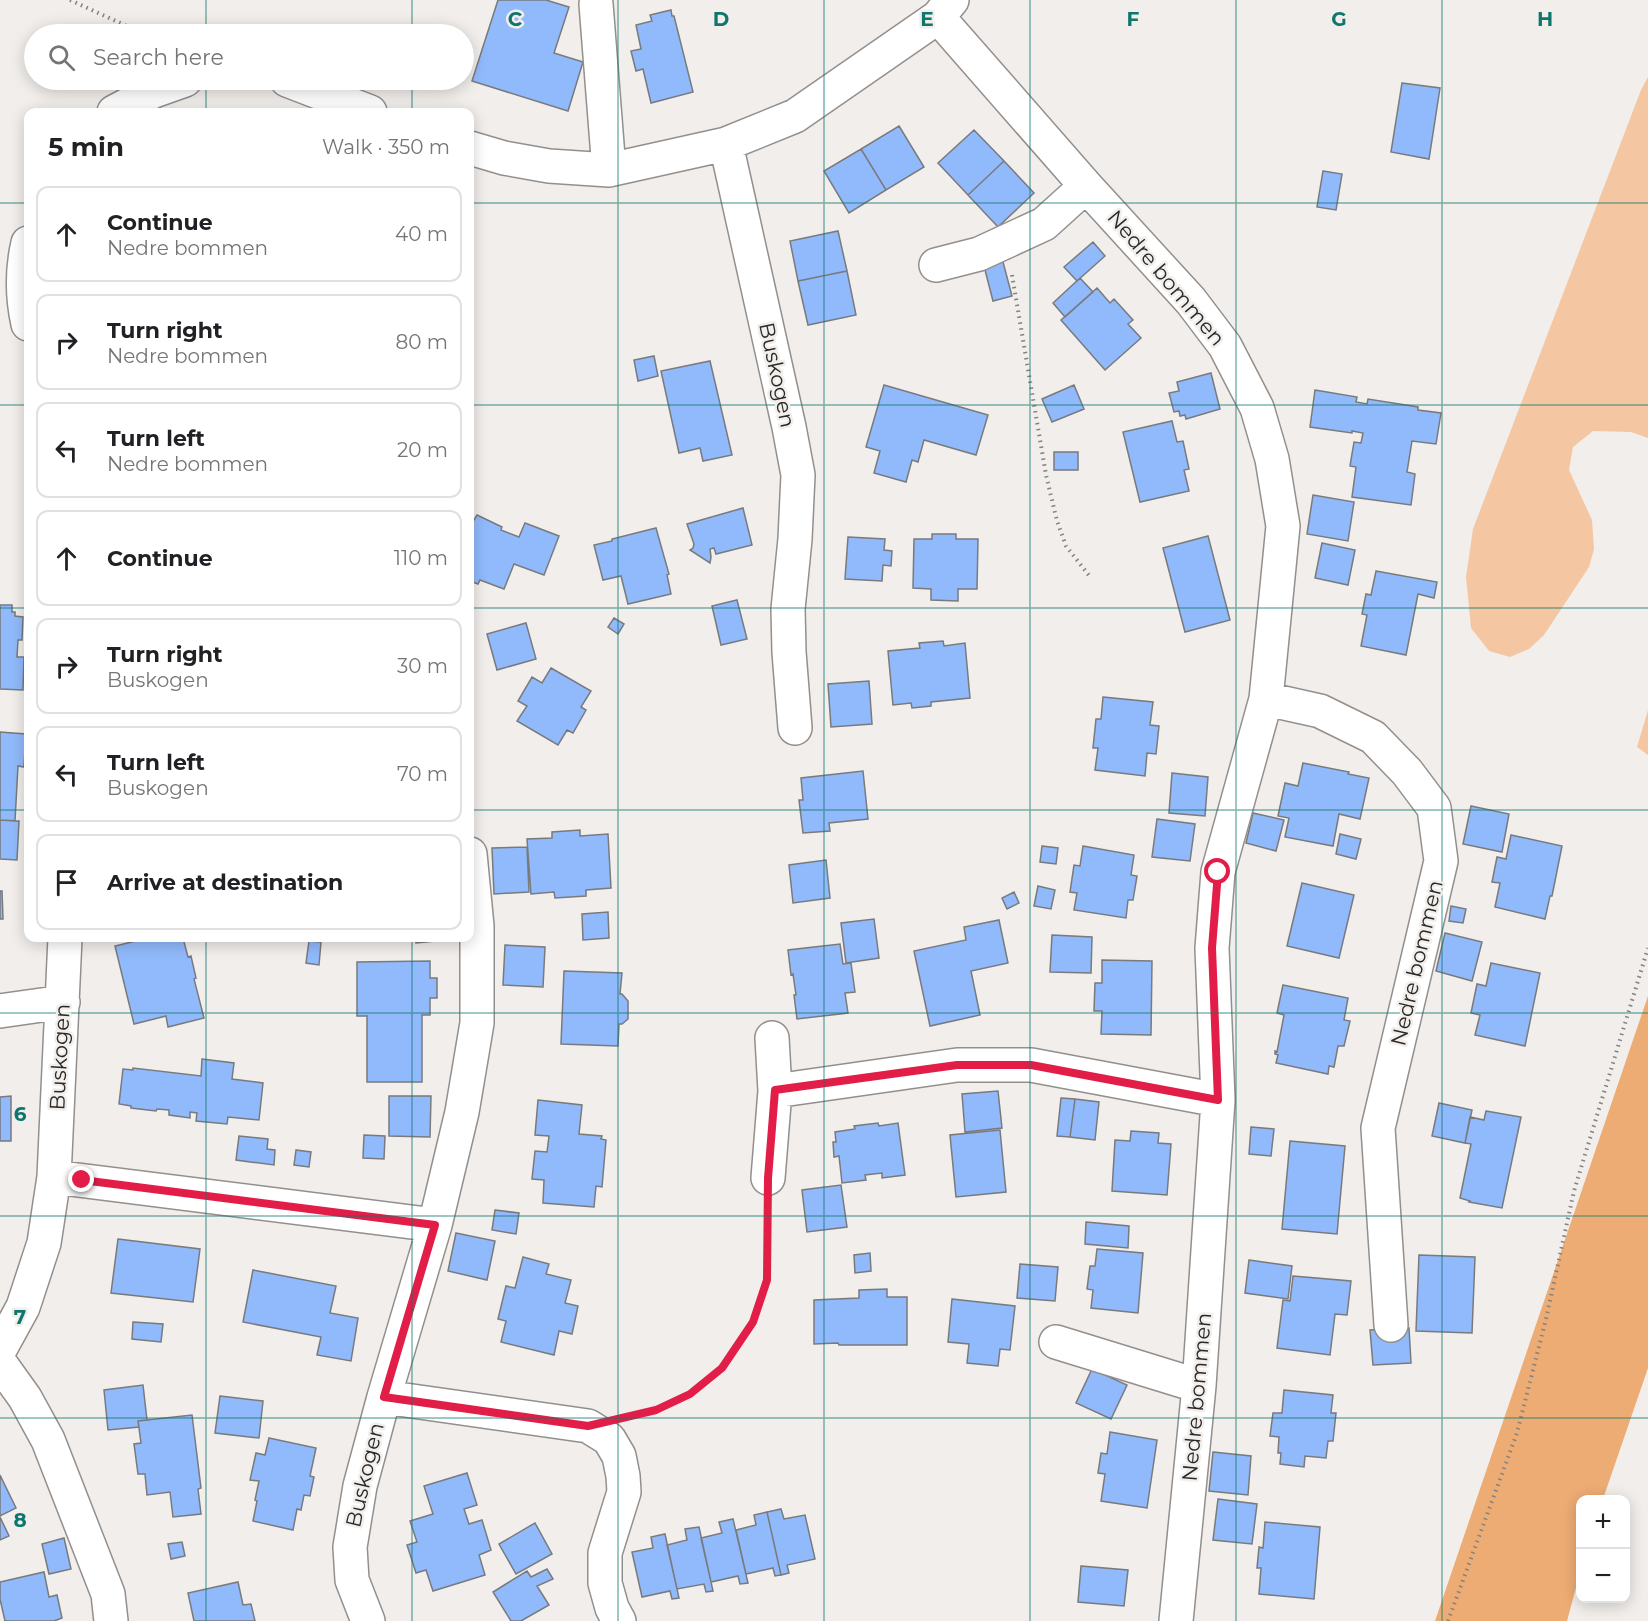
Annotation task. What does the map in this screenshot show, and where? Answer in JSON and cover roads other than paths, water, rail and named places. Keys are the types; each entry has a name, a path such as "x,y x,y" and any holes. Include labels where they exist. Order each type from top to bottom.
{"street":[{"path":"596,4 609,170"},
{"path":"474,149 504,158 549,166 609,170 726,144 795,116 945,8"},
{"name":"Nedre bommen","path":"945,8 1086,186 1191,301 1225,346 1257,408 1272,459 1283,526 1266,699 1218,872 1212,948 1218,1100 1199,1386 1176,1621"},
{"path":"122,108 157,90"},
{"path":"313,90 360,108"},
{"name":"Buskogen","path":"726,144 798,475 788,609 795,728"},
{"path":"936,265 979,254 1044,224 1086,186"},
{"path":"24,272 24,290"},
{"name":"Nedre bommen","path":"1266,699 1320,711 1373,737 1407,772 1434,808 1441,861 1378,1128 1391,1325"},
{"name":"Buskogen","path":"368,1621 352,1580 350,1547 360,1486 435,1225 462,1112 477,1023 477,926 474,895"},
{"name":"Buskogen","path":"0,1349 23,1307 44,1243 54,1177 65,942"},
{"path":"0,1011 63,1002"},
{"path":"768,1178 775,1090 772,1038"},
{"path":"775,1090 957,1065 1031,1065 1218,1100"},
{"path":"54,1177 435,1225"},
{"path":"1056,1342 1199,1386"},
{"path":"0,1363 25,1398 48,1440 108,1594 111,1621"},
{"path":"384,1397 588,1426 609,1439 619,1456 624,1492 605,1553 605,1583 612,1608 619,1621"}]}
